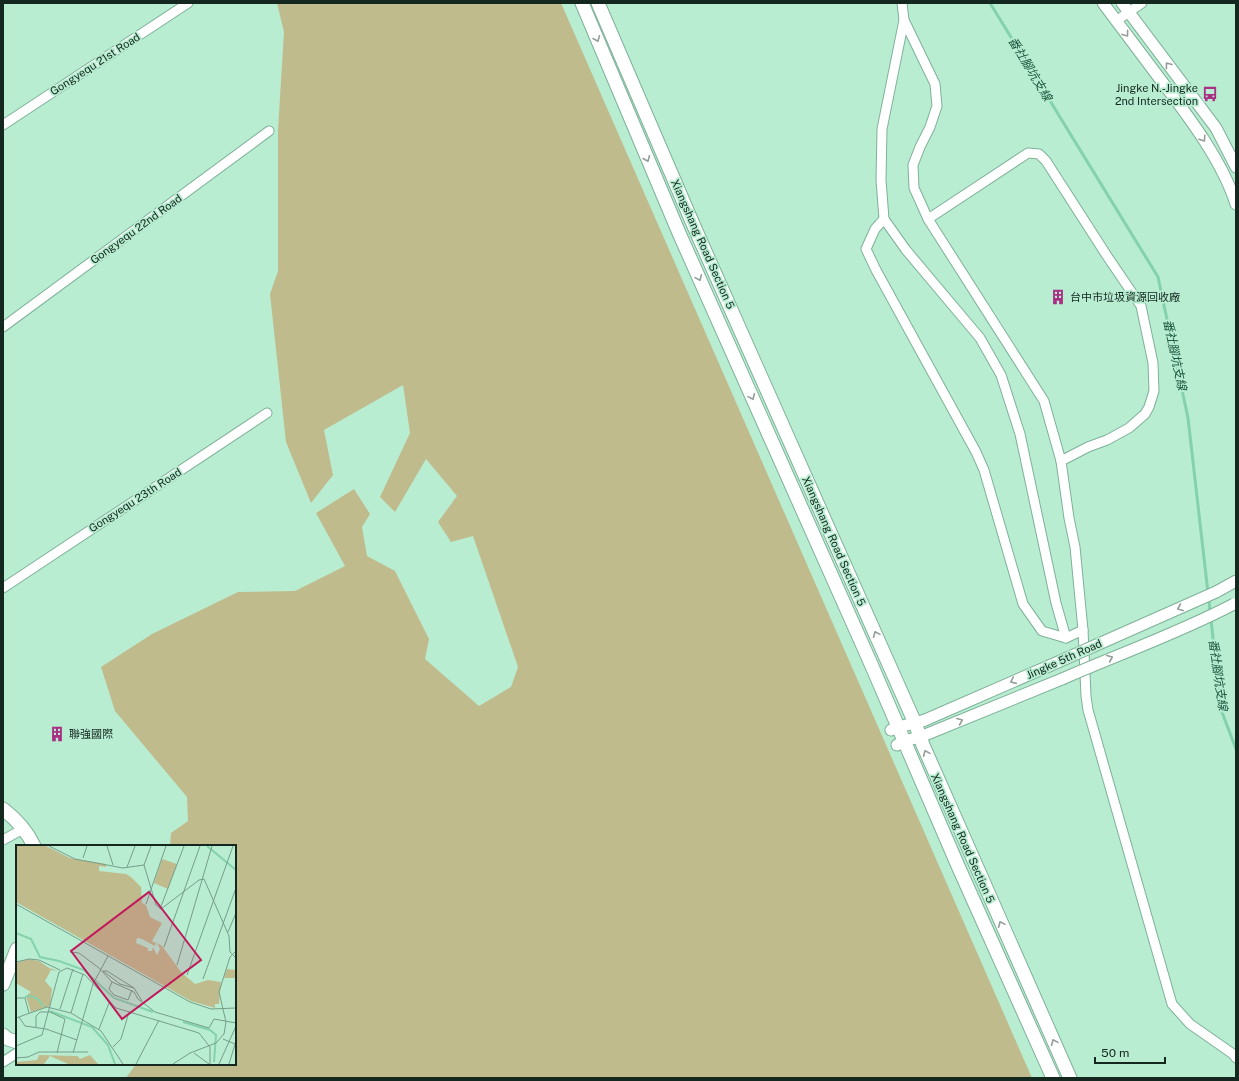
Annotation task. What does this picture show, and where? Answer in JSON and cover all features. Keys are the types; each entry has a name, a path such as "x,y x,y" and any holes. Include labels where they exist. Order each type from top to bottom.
{"main road":[{"name":"Xiangshang Road Section 5","path":"582,3 679,233 901,743 1053,1078"},
{"name":"Xiangshang Road Section 5","path":"598,3 1070,1078"},
{"path":"3,809 16,819 33,845"},
{"path":"3,984 16,952"},
{"path":"3,1035 8,1040 16,1042"}],"street":[{"name":"Gongyequ 21st Road","path":"3,125 188,3"},
{"path":"902,3 904,20 882,129 881,180 884,218 906,250 980,338 1001,375 1020,434 1056,603 1066,638"},
{"path":"1103,3 1206,143 1236,204"},
{"path":"1122,3 1216,128 1236,167"},
{"path":"1116,21 1142,3"},
{"path":"904,20 935,84 937,106 930,127 913,165 914,188 928,219 1044,401 1060,461 1075,547 1088,710 1172,1004 1190,1024 1236,1058"},
{"name":"Gongyequ 22nd Road","path":"3,327 269,131"},
{"path":"928,219 1028,154 1039,154 1046,161 1141,306 1153,363 1154,391 1149,407 1145,414 1129,428 1107,440 1060,461"},
{"path":"884,218 875,229 866,249 876,270 976,452 984,470 1023,604 1042,631 1066,638 1082,630"},
{"name":"Gongyequ 23th Road","path":"3,588 267,413"},
{"name":"Jingke 5th Road","path":"895,728 915,723 1049,666 1216,592 1236,581"},
{"name":"Jingke 5th Road","path":"901,743 920,737 1185,628 1235,603"},
{"path":"3,840 23,829"},
{"path":"3,1062 16,1054"}],"shaded area":[{"path":"277,3 561,3 1032,1078 126,1078 135,1065 236,1065 236,845 170,845 171,833 188,821 187,797 115,711 101,667 152,634 238,592 295,591 345,566 316,513 354,489 370,514 362,527 367,556 395,571 429,639 425,659 479,706 511,687 518,667 473,536 451,542 438,522 457,496 426,459 395,512 380,497 410,433 403,385 324,430 333,475 311,503 286,442 270,294 278,271 278,130 284,32"}],"waterway":[{"name":"番社腳坑支線","path":"990,3 1158,277 1188,418 1208,593"},
{"name":"番社腳坑支線","path":"1209,599 1210,613"},
{"name":"番社腳坑支線","path":"1211,619 1220,707 1236,749"}],"place":[{"name":"Jingke N.-Jingke 2nd Intersection","path":"1210,94"},
{"name":"台中市垃圾資源回收廠","path":"1058,297"},
{"name":"聯強國際","path":"57,734"}]}
